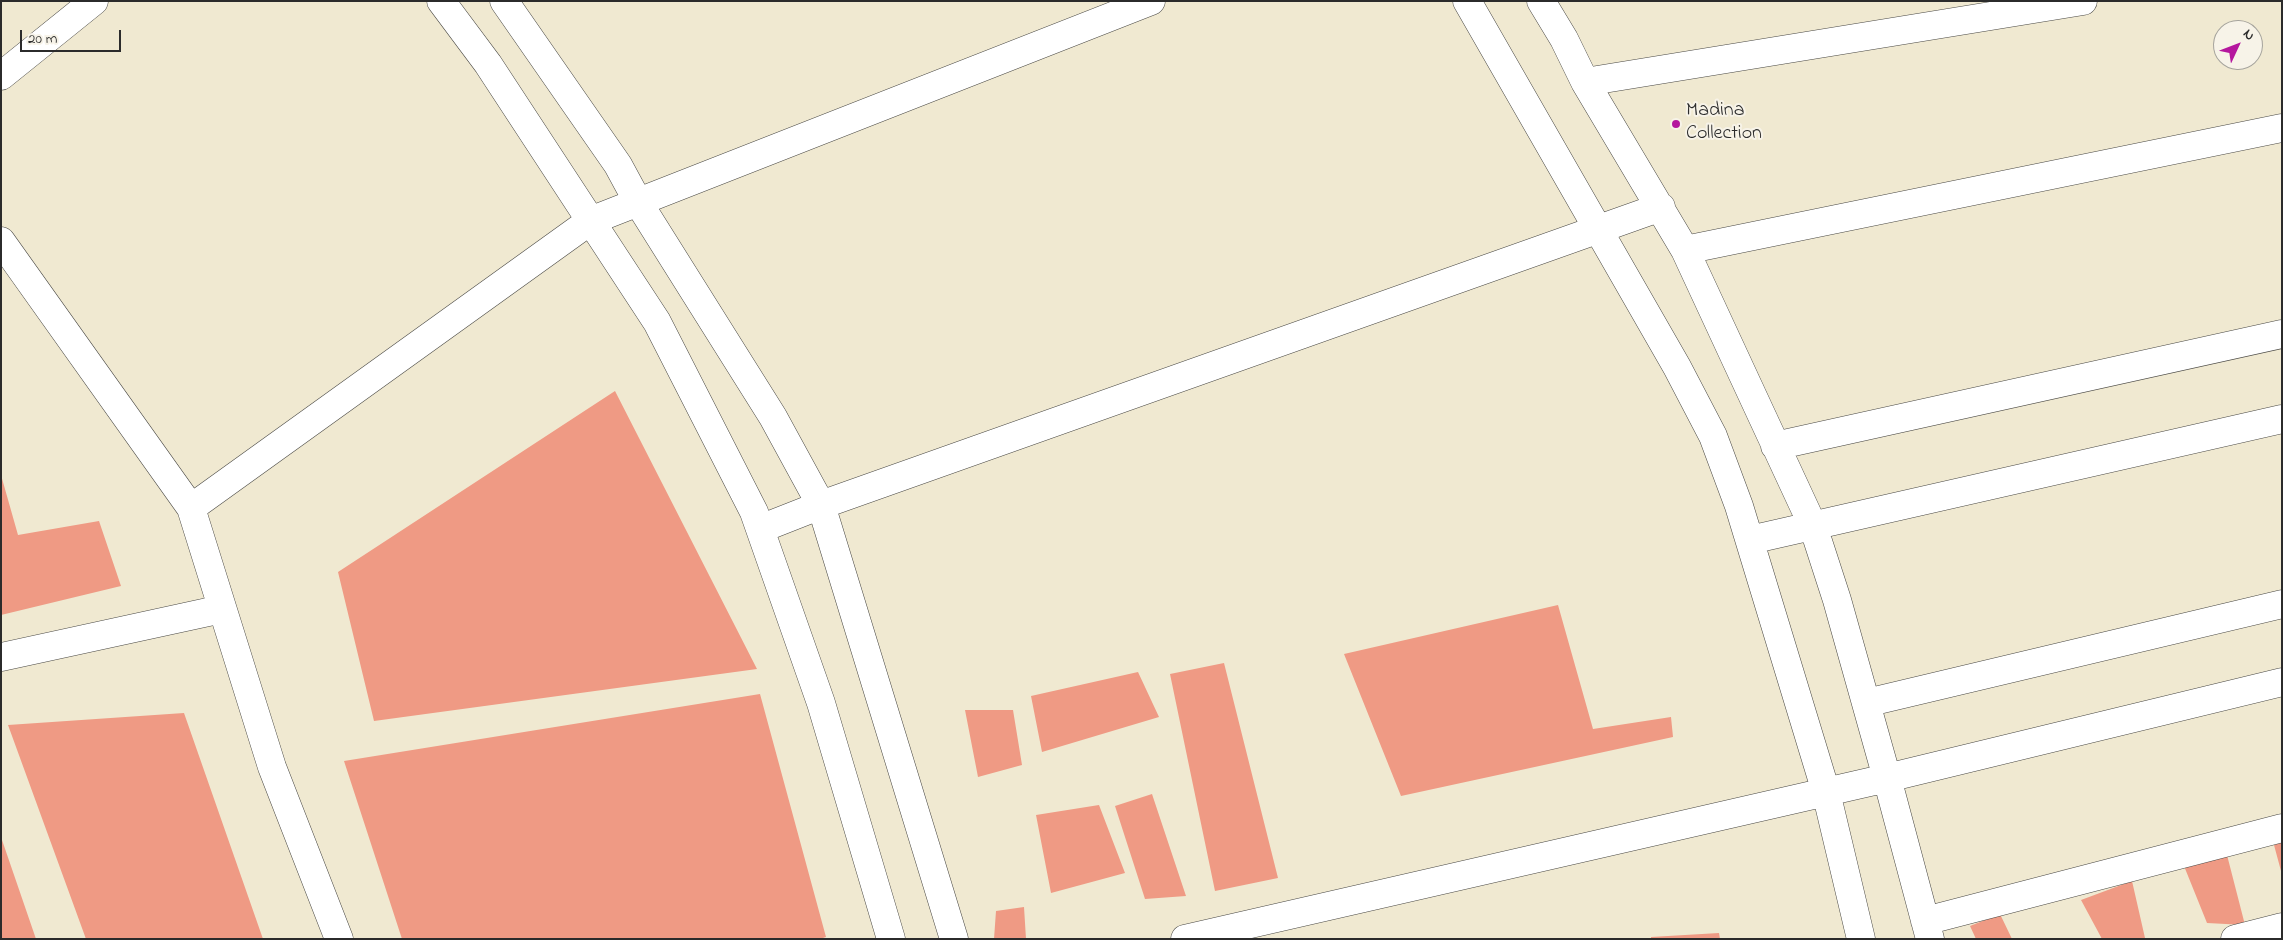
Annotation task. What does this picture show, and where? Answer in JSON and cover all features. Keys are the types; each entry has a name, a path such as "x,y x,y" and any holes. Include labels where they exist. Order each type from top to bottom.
{"street":[{"path":"1,76 94,1"},
{"path":"440,1 488,64 657,322 754,512 821,703 891,939"},
{"path":"504,1 618,165 638,202 773,417 822,505 954,939"},
{"path":"191,508 590,221 1151,1"},
{"path":"1467,1 1677,367 1713,436 1750,540 1826,792 1860,939"},
{"path":"1541,1 1564,39 1585,82 1685,250 1813,526 1837,600 1888,778 1928,930 2282,828"},
{"path":"1585,82 2083,1"},
{"path":"1685,250 2282,128"},
{"path":"760,529 822,505 1661,207"},
{"path":"1,242 191,508 272,767 339,939"},
{"path":"1776,446 2282,334"},
{"path":"1750,540 2282,419"},
{"path":"1866,703 2282,604"},
{"path":"1,657 222,609"},
{"path":"1185,939 1888,778 2282,682"},
{"path":"2235,939 2282,927"}],"building":[{"path":"615,391 757,669 374,721 338,572"},
{"path":"1,475 18,535 99,521 121,586 1,615"},
{"path":"1558,605 1593,729 1671,717 1673,737 1401,796 1344,654"},
{"path":"1224,663 1278,878 1215,891 1170,674"},
{"path":"1138,672 1159,717 1042,752 1031,696"},
{"path":"760,694 826,937 820,939 402,939 344,761"},
{"path":"965,710 1013,710 1022,765 978,777"},
{"path":"184,713 263,939 86,939 8,725"},
{"path":"1152,794 1186,896 1145,899 1115,806"},
{"path":"1099,805 1125,873 1051,893 1036,815"},
{"path":"2,840 36,939 1,939"},
{"path":"2282,841 2282,871 2281,871 2274,845"},
{"path":"2227,855 2245,925 2207,923 2184,866"},
{"path":"2132,881 2145,938 2102,939 2081,900"},
{"path":"1024,907 1026,939 994,939 996,911"},
{"path":"2000,914 2012,939 1976,939 1970,926"},
{"path":"1719,933 1720,939 1651,939 1651,937"}],"place":[{"name":"Madina Collection","path":"1676,124"}]}
